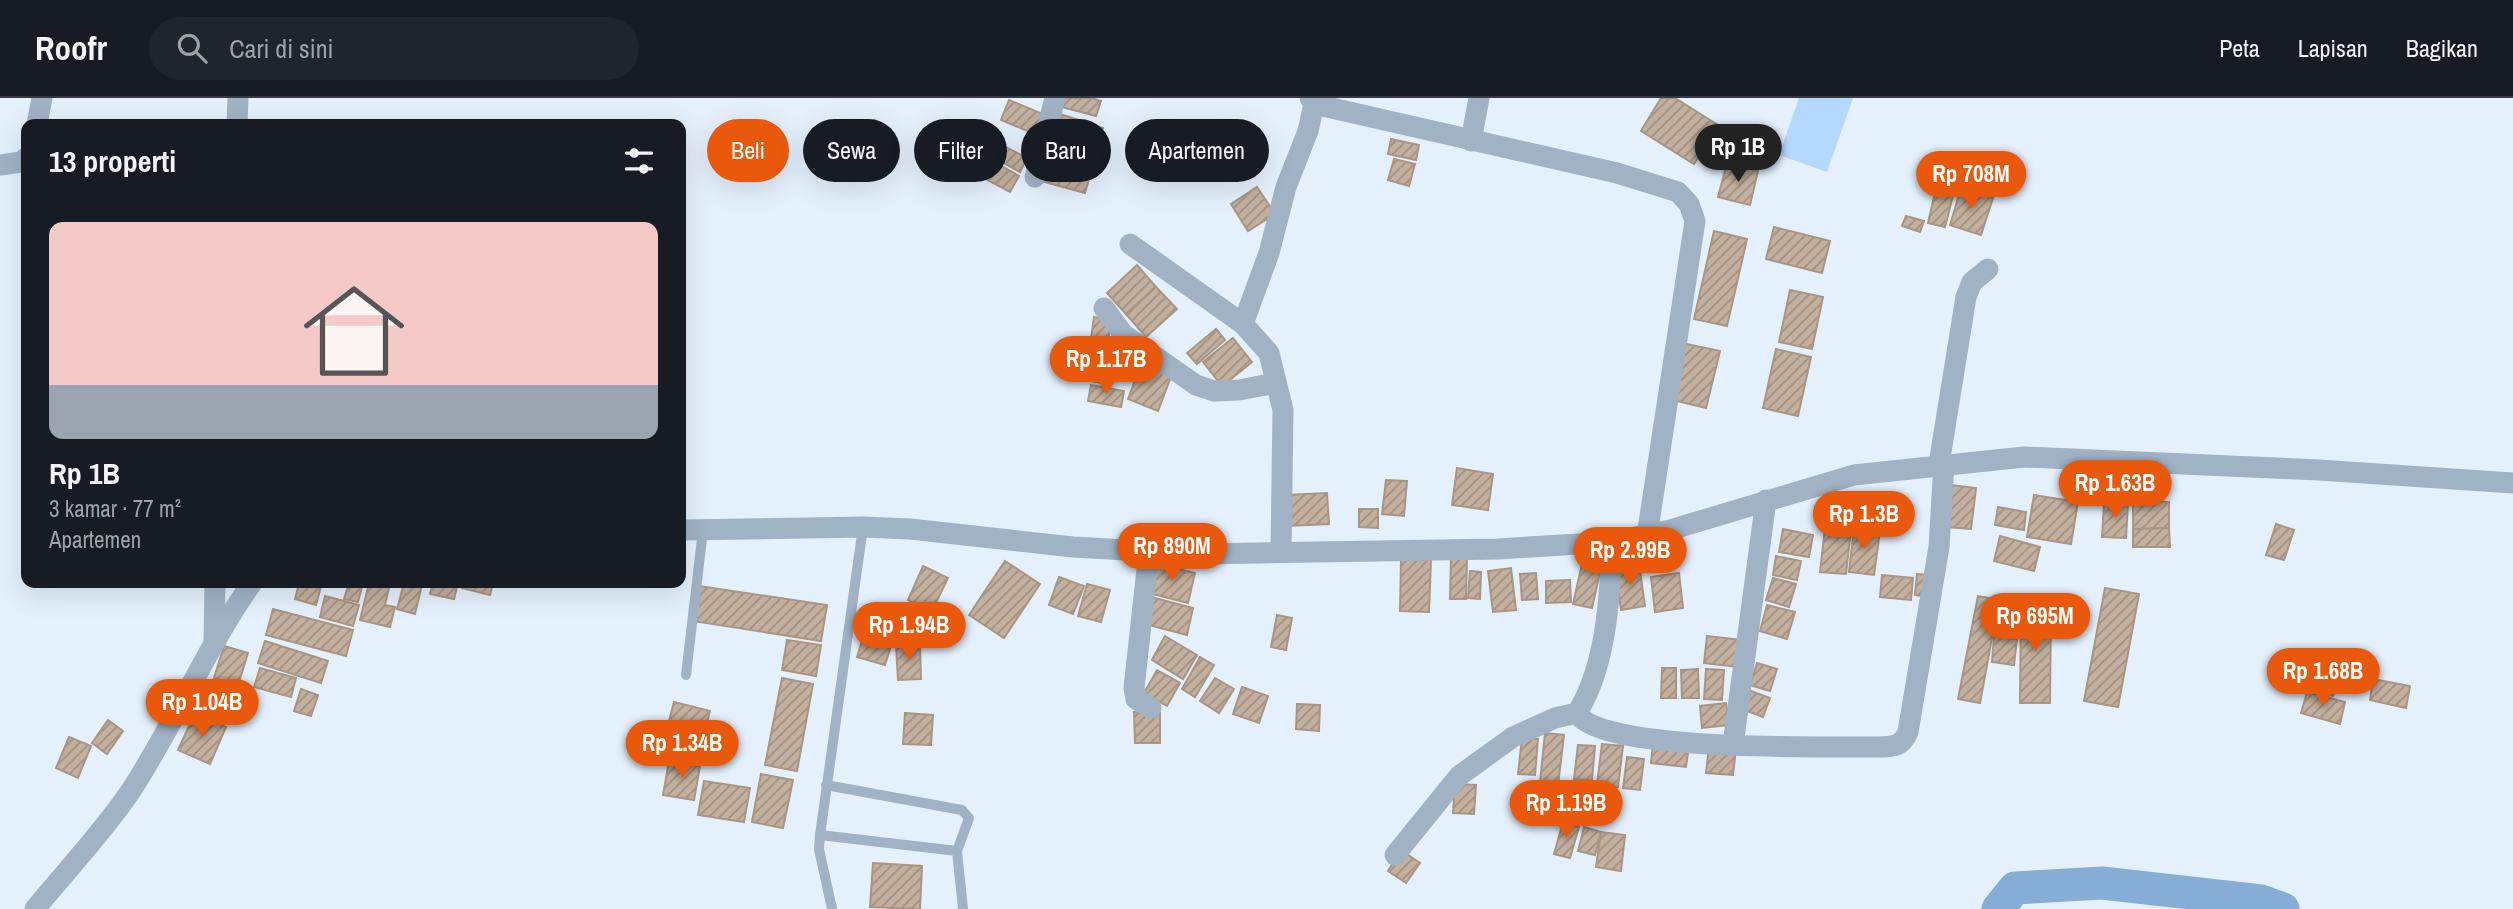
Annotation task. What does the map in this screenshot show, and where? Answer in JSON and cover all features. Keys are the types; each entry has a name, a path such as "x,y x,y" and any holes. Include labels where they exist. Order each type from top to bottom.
{"street":[{"path":"38,119 42,98"},
{"path":"237,119 239,98"},
{"path":"1050,119 1055,98"},
{"path":"1471,141 1479,98"},
{"path":"1242,324 1269,253 1286,187 1308,131 1312,101 1471,141 1617,173 1678,191 1689,204 1695,221 1647,536"},
{"path":"0,165 21,162"},
{"path":"1130,244 1242,324 1269,354 1283,410 1281,552"},
{"path":"1577,713 1581,720 1594,727 1639,738 1733,745 1879,747 1895,747 1904,741 1908,732 1939,547 1942,464 1966,297 1972,282 1988,269"},
{"path":"1104,308 1123,334 1156,360 1196,385 1214,391 1239,390 1276,383"},
{"path":"686,530 863,527 910,529 1073,547 1198,554 1511,548 1611,542 1647,536 1854,475 1942,464 2044,456 2513,483"},
{"path":"1733,745 1766,500"},
{"path":"1395,855 1459,776 1513,737 1555,718 1577,713 1589,694 1599,657 1611,578 1611,542"},
{"path":"1149,551 1134,688 1136,699 1151,708"},
{"path":"214,642 215,588"},
{"path":"35,909 129,793 214,642 250,588"}],"lane":[{"path":"832,909 819,849 820,835 863,527"},
{"path":"686,675 703,530"},
{"path":"826,785 962,810 969,818 957,850 963,909"},
{"path":"820,835 957,850"}],"shaded area":[{"path":"1799,98 1853,98 1827,172 1779,155"}],"building":[{"path":"1065,98 1091,98 1101,101 1096,116 1062,107"},
{"path":"1661,98 1675,98 1718,125 1694,164 1641,131"},
{"path":"1009,100 1045,115 1043,119 1021,119 1021,128 1007,122 1007,119 1001,119"},
{"path":"1060,114 1075,119 1058,119"},
{"path":"1391,139 1419,145 1416,160 1388,154"},
{"path":"1007,148 1021,155 1020,172 1007,165"},
{"path":"1394,159 1415,164 1409,186 1388,180"},
{"path":"1727,163 1758,171 1750,205 1718,197"},
{"path":"1007,169 1019,176 1010,192 991,182 1007,182"},
{"path":"1045,182 1088,182 1085,193"},
{"path":"1937,184 1955,188 1945,227 1928,223"},
{"path":"1257,187 1275,214 1248,231 1231,204"},
{"path":"1961,188 1993,198 1981,235 1950,225"},
{"path":"1906,216 1924,221 1920,232 1902,226"},
{"path":"1774,227 1830,241 1822,273 1766,259"},
{"path":"1714,231 1747,239 1727,326 1694,319"},
{"path":"1137,265 1156,287 1126,314 1107,293"},
{"path":"1156,287 1177,309 1146,337 1126,314"},
{"path":"1790,290 1823,297 1812,349 1779,342"},
{"path":"1094,317 1111,320 1108,342 1091,339"},
{"path":"1216,329 1225,340 1197,364 1187,353"},
{"path":"1233,338 1252,362 1222,386 1203,362"},
{"path":"1682,343 1720,351 1706,408 1669,399"},
{"path":"1095,345 1116,348 1111,384 1090,381"},
{"path":"1776,349 1811,357 1798,416 1763,408"},
{"path":"1142,362 1172,374 1158,411 1128,399"},
{"path":"1091,385 1124,391 1121,407 1088,401"},
{"path":"1457,468 1493,474 1488,510 1452,505"},
{"path":"1386,480 1407,481 1404,516 1382,514"},
{"path":"1951,485 1976,488 1971,529 1946,527"},
{"path":"1327,493 1329,524 1287,526 1286,495"},
{"path":"2034,495 2078,502 2071,544 2027,537"},
{"path":"1854,502 1855,521 1828,523 1827,504"},
{"path":"2133,502 2169,502 2169,528 2133,529"},
{"path":"2104,503 2128,504 2126,538 2102,537"},
{"path":"1998,507 2026,512 2024,530 1995,525"},
{"path":"1359,509 1378,509 1378,528 1359,527"},
{"path":"2276,524 2294,530 2284,560 2266,555"},
{"path":"1825,528 1851,530 1846,574 1820,572"},
{"path":"1854,528 1880,531 1874,575 1849,572"},
{"path":"2169,528 2170,547 2133,547 2133,529"},
{"path":"1783,529 1813,535 1809,557 1779,552"},
{"path":"2000,536 2040,547 2034,571 1994,561"},
{"path":"1776,556 1801,561 1797,580 1773,575"},
{"path":"1401,559 1431,560 1429,612 1400,611"},
{"path":"1451,559 1467,559 1466,599 1450,599"},
{"path":"1005,561 1040,584 1004,638 969,615"},
{"path":"1156,564 1195,573 1188,603 1149,593"},
{"path":"1582,564 1601,568 1592,608 1573,604"},
{"path":"1639,564 1645,606 1621,610 1615,568"},
{"path":"923,566 948,578 932,611 908,600"},
{"path":"1511,568 1516,610 1493,612 1488,571"},
{"path":"1470,571 1481,572 1480,599 1468,598"},
{"path":"1536,573 1538,599 1522,600 1520,574"},
{"path":"1679,573 1683,608 1655,612 1651,577"},
{"path":"1917,574 1930,575 1928,597 1915,595"},
{"path":"1882,575 1913,578 1911,600 1880,597"},
{"path":"1059,577 1084,586 1073,614 1049,605"},
{"path":"1773,578 1796,584 1789,607 1766,600"},
{"path":"1570,580 1571,602 1546,603 1546,581"},
{"path":"1087,584 1110,590 1101,622 1078,616"},
{"path":"699,586 827,605 821,641 693,621"},
{"path":"298,588 321,588 316,605 295,599"},
{"path":"347,588 362,588 358,602 344,599"},
{"path":"368,588 389,588 385,605 395,607 390,627 360,620"},
{"path":"403,588 421,588 415,614 397,609"},
{"path":"432,588 457,588 454,599 430,594"},
{"path":"462,588 492,588 490,595"},
{"path":"2105,588 2139,594 2118,707 2084,701"},
{"path":"325,596 359,605 353,626 320,617"},
{"path":"1978,596 1999,600 1980,703 1958,699"},
{"path":"1151,597 1193,608 1187,635 1145,624"},
{"path":"2021,603 2051,604 2050,703 2020,703"},
{"path":"1767,605 1795,612 1787,639 1760,631"},
{"path":"273,609 353,630 346,656 266,635"},
{"path":"1277,615 1292,618 1286,650 1271,647"},
{"path":"868,621 896,630 885,665 857,657"},
{"path":"1165,636 1197,655 1183,679 1152,660"},
{"path":"1707,636 1741,640 1738,667 1704,663"},
{"path":"1994,637 2017,639 2014,665 1992,662"},
{"path":"787,640 821,645 816,676 782,670"},
{"path":"265,641 328,661 321,683 258,663"},
{"path":"920,645 921,679 898,680 896,646"},
{"path":"224,646 248,653 238,685 214,678"},
{"path":"1200,657 1214,665 1195,697 1182,689"},
{"path":"1757,663 1777,669 1770,691 1750,685"},
{"path":"2312,665 2339,672 2333,696 2306,689"},
{"path":"260,668 296,678 291,697 254,687"},
{"path":"1662,668 1676,668 1676,698 1661,698"},
{"path":"1698,669 1699,698 1682,698 1681,670"},
{"path":"1706,669 1724,670 1722,700 1704,699"},
{"path":"1157,670 1180,683 1167,706 1144,693"},
{"path":"782,678 813,684 797,771 765,765"},
{"path":"1215,678 1234,689 1219,713 1200,701"},
{"path":"2373,679 2410,686 2406,708 2370,700"},
{"path":"1242,687 1268,696 1259,723 1233,714"},
{"path":"301,689 318,695 311,716 294,711"},
{"path":"1751,691 1770,698 1763,717 1744,710"},
{"path":"2307,692 2345,702 2340,724 2301,713"},
{"path":"674,702 710,711 698,758 662,748"},
{"path":"1726,703 1729,725 1702,728 1700,706"},
{"path":"1297,704 1320,705 1319,731 1296,729"},
{"path":"1160,711 1160,743 1135,743 1134,712"},
{"path":"195,713 226,727 210,764 178,750"},
{"path":"905,713 933,715 931,745 903,744"},
{"path":"108,720 123,731 107,754 92,743"},
{"path":"1545,733 1564,735 1557,794 1539,792"},
{"path":"69,737 91,746 78,778 56,768"},
{"path":"1522,738 1538,739 1535,775 1518,774"},
{"path":"1653,742 1689,746 1686,767 1651,763"},
{"path":"1602,744 1623,746 1618,787 1597,784"},
{"path":"1578,745 1595,746 1592,780 1574,779"},
{"path":"1709,746 1736,749 1733,775 1706,773"},
{"path":"1627,757 1644,759 1640,790 1623,788"},
{"path":"669,761 700,766 694,800 663,795"},
{"path":"761,774 793,780 783,828 752,822"},
{"path":"704,781 750,788 744,822 698,815"},
{"path":"1455,784 1476,785 1474,814 1453,813"},
{"path":"1563,822 1579,827 1570,858 1554,854"},
{"path":"1584,827 1601,832 1595,855 1578,851"},
{"path":"1601,832 1625,835 1621,871 1596,867"},
{"path":"1401,850 1420,863 1406,883 1388,871"},
{"path":"873,863 922,866 920,909 870,907"}],"waterway":[{"path":"1998,909 2015,888 2102,883 2261,901 2283,909"}]}
